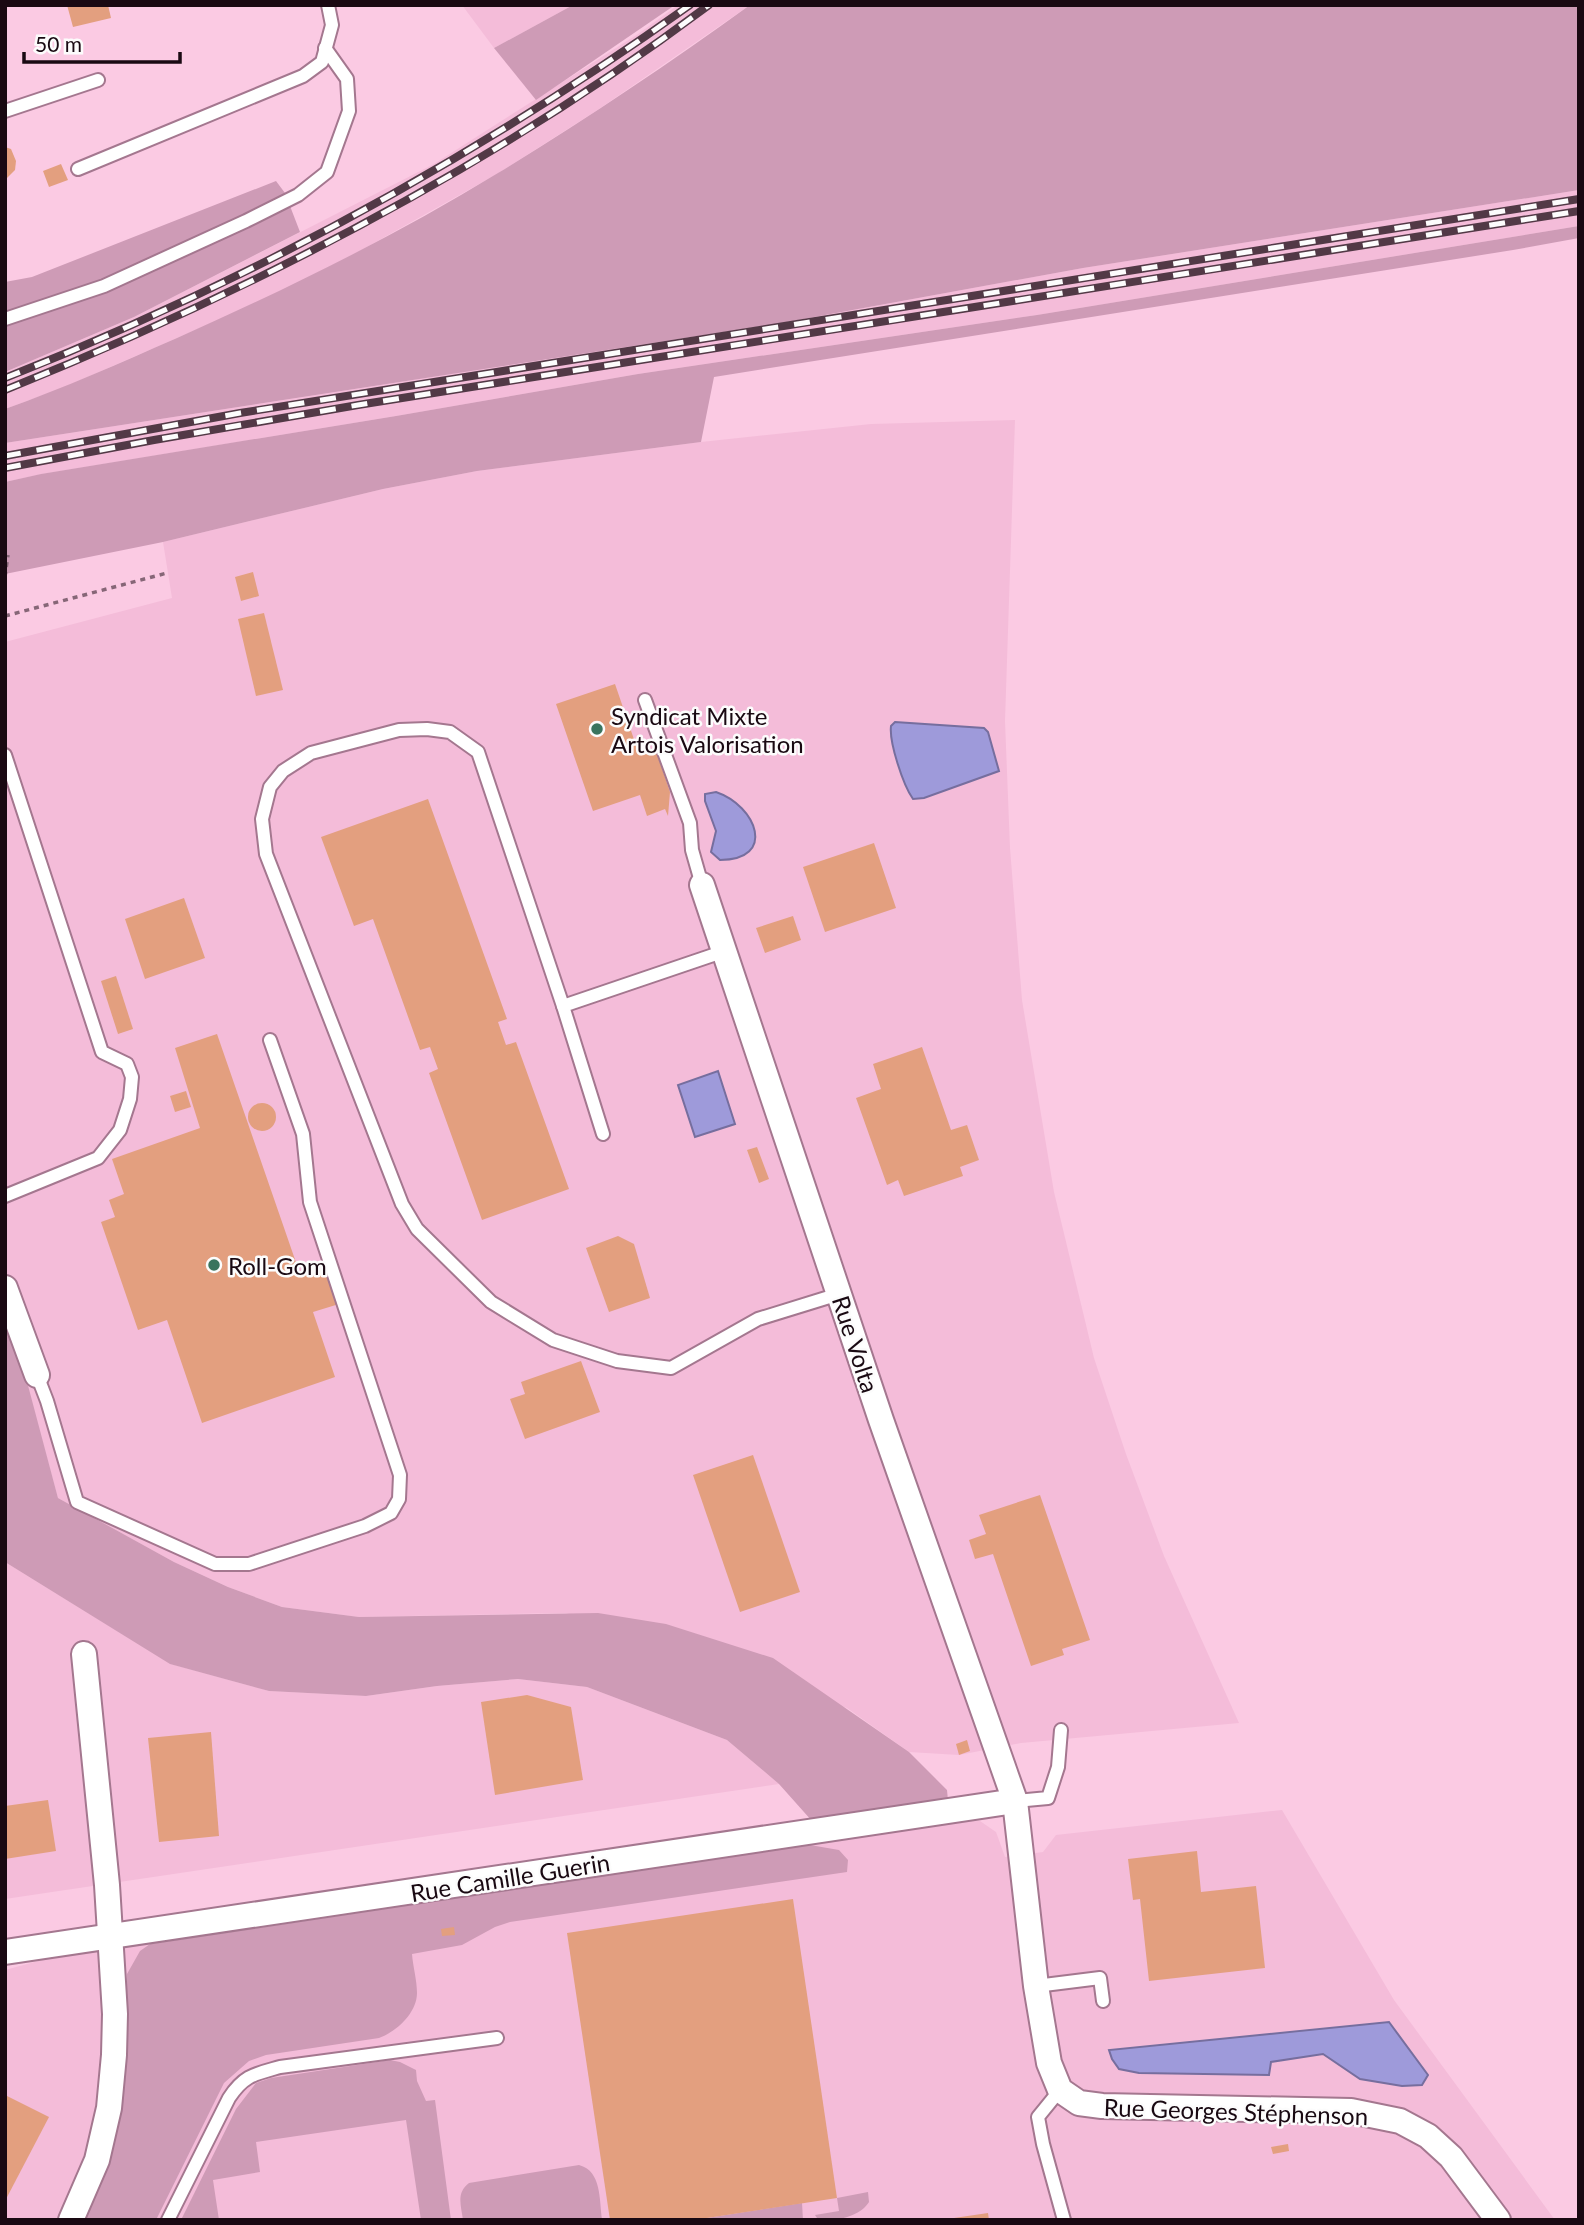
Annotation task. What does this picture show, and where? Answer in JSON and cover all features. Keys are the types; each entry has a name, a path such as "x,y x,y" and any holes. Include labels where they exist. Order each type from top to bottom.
{"street":[{"name":"Rue Volta","path":"702,885 839,1294 1015,1801"},
{"path":"5,1288 37,1375"},
{"path":"71,2220 97,2160 109,2108 115,2014 84,1654"},
{"path":"1015,1801 1035,1986 1049,2063 1059,2090"},
{"name":"Rue Camille Guerin","path":"5,1952 1015,1801"},
{"name":"Rue Georges Stéphenson","path":"1059,2090 1079,2103 1102,2106 1352,2111 1399,2121 1429,2136 1451,2157 1498,2220"}],"lane":[{"path":"78,169 303,76 322,62 332,24 328,5"},
{"path":"5,319 104,286 298,195 327,172 349,111 346,79 326,48"},
{"path":"5,111 97,80"},
{"path":"645,700 690,823 692,850 702,885"},
{"path":"603,1134 478,752 450,732 399,730 311,754 283,771 270,787 262,819 266,854 402,1204 417,1229 491,1302 553,1340 617,1361 671,1367 758,1319 839,1294"},
{"path":"5,755 102,1052 127,1064 132,1077 130,1099 120,1130 98,1158 5,1196"},
{"path":"563,1006 725,951"},
{"path":"37,1375 77,1502 215,1564 249,1564 365,1526 391,1513 399,1499 400,1475 310,1202 303,1133 270,1040"},
{"path":"1015,1801 1048,1798 1058,1767 1061,1730"},
{"path":"1035,1986 1100,1978 1103,2001"},
{"path":"168,2220 229,2098 248,2076 280,2067 428,2045 497,2038"},
{"path":"1059,2090 1038,2117 1064,2220"}],"path":[{"path":"5,577 8,555"},
{"path":"5,616 167,573"}],"shaded area":[{"path":"462,5 573,5 494,48"},
{"path":"573,5 675,5 536,100 494,48"},
{"path":"678,5 750,5 599,109 497,174 349,257 257,303 60,389 5,409 5,372 134,317 434,164 638,34"},
{"path":"750,5 1579,5 1579,190 1083,268 776,324 5,443 5,409 92,375 218,319 340,261 420,218 562,133"},
{"path":"276,181 285,193 300,232 134,317 5,372 5,282 32,277"},
{"path":"1579,190 1579,226 1037,315 638,374 5,482 5,443 776,324 1083,268"},
{"path":"1579,226 1579,238 1513,250 714,377 701,442 477,471 383,489 163,542 5,574 5,482 41,474 638,374 1037,315"},
{"path":"1015,420 1005,721 1010,848 1022,1000 1054,1192 1094,1358 1126,1454 1164,1556 1239,1723 1021,1743 959,1755 909,1752 847,1708 566,1613 359,1617 282,1607 228,1587 174,1562 58,1498 25,1378 5,1288 5,642 172,598 163,542 383,489 477,471 701,442 871,424"},
{"path":"895,722 984,728 988,732 999,771 924,798 913,799 894,752 891,726"},
{"path":"716,792 742,809 755,831 755,842 749,851 738,858 720,860 711,852 716,831 705,794"},
{"path":"718,1071 735,1124 695,1137 678,1085"},
{"path":"5,1288 58,1498 174,1562 228,1587 282,1607 359,1617 598,1613 666,1624 773,1658 909,1752 947,1790 949,1811 820,1830 779,1784 727,1740 587,1687 518,1679 366,1696 269,1691 170,1664 5,1562"},
{"path":"5,1562 171,1664 269,1691 366,1696 518,1679 587,1687 727,1740 779,1784 5,1899"},
{"path":"1282,1810 1394,2000 1555,2220 5,2220 5,1970 53,1957 969,1821 980,1821 996,1832 1005,1857 1043,1852 1056,1835"},
{"path":"810,1845 839,1850 848,1860 847,1872 510,1922 462,1945 412,1954 416,2000 409,2014 392,2031 379,2038 266,2055 249,2061 224,2083 156,2220 82,2220 111,2157 118,2122 127,2054 127,1974 140,1951 150,1944"},
{"path":"1389,2022 1428,2075 1422,2085 1402,2086 1360,2079 1323,2054 1271,2062 1269,2075 1139,2073 1119,2069 1109,2050"},
{"path":"390,2060 416,2070 417,2081 426,2101 435,2100 451,2220 421,2220 406,2120 256,2142 260,2172 213,2180 219,2220 181,2220 236,2109 256,2083 271,2078"},
{"path":"579,2165 592,2173 596,2180 602,2220 463,2220 461,2195 469,2183"},
{"path":"868,2192 869,2202 853,2215 830,2220 817,2218 815,2215 839,2211 837,2198"},
{"path":"802,2203 803,2220 694,2220"}],"building":[{"path":"67,5 108,5 111,18 73,27"},
{"path":"5,147 11,149 16,161 15,170 5,180"},
{"path":"61,164 68,180 49,187 43,171"},
{"path":"253,572 259,596 241,601 235,577"},
{"path":"264,613 283,690 256,696 238,619"},
{"name":"Syndicat Mixte Artois Valorisation","path":"615,684 639,754 655,748 670,792 668,816 665,809 647,816 640,795 593,811 556,704"},
{"path":"428,799 507,1019 498,1022 506,1045 516,1042 569,1189 482,1220 429,1073 438,1069 430,1047 420,1050 373,919 354,926 321,837"},
{"path":"874,843 896,908 825,932 803,867"},
{"path":"184,898 205,958 145,979 125,919"},
{"path":"793,916 801,940 765,953 756,928"},
{"path":"116,976 133,1029 118,1034 101,981"},
{"name":"Roll-Gom","path":"217,1034 300,1274 326,1265 339,1304 313,1312 335,1377 202,1423 167,1320 138,1330 101,1222 115,1217 109,1200 124,1194 112,1159 200,1128 175,1048"},
{"path":"922,1047 951,1130 967,1125 979,1160 960,1167 963,1176 904,1196 898,1180 887,1185 856,1098 881,1089 873,1064"},
{"path":"186,1091 191,1107 175,1112 170,1096"},
{"path":"262,1103 272,1107 276,1117 272,1127 262,1131 252,1127 248,1117 252,1107"},
{"path":"757,1147 769,1179 759,1183 747,1150"},
{"path":"618,1236 634,1244 650,1298 609,1312 586,1248"},
{"path":"581,1361 600,1412 525,1439 510,1399 525,1394 521,1382"},
{"path":"753,1455 800,1592 740,1612 693,1475"},
{"path":"1040,1495 1090,1640 1062,1649 1064,1655 1031,1666 993,1554 975,1559 969,1540 986,1534 979,1515"},
{"path":"527,1695 571,1707 583,1780 495,1795 481,1702"},
{"path":"211,1732 219,1836 159,1842 148,1738"},
{"path":"967,1740 970,1751 959,1755 956,1744"},
{"path":"48,1800 56,1851 5,1859 5,1806"},
{"path":"1197,1851 1201,1892 1256,1886 1265,1968 1149,1981 1140,1899 1133,1900 1128,1859"},
{"path":"793,1899 837,2198 694,2220 610,2220 567,1933"},
{"path":"454,1927 455,1935 442,1936 441,1929"},
{"path":"5,2095 49,2117 5,2201"},
{"path":"1288,2144 1289,2151 1273,2154 1271,2147"},
{"path":"988,2213 989,2220 954,2220 954,2218"}],"railway":[{"path":"5,378 185,301 359,212 444,165 527,114 690,5"},
{"path":"5,390 190,310 370,220 543,119 627,64 709,5"},
{"path":"5,456 240,413 1579,199"},
{"path":"5,468 358,405 1579,211"}],"place":[{"name":"Syndicat Mixte Artois Valorisation","path":"597,729"},
{"name":"Roll-Gom","path":"214,1265"}]}
